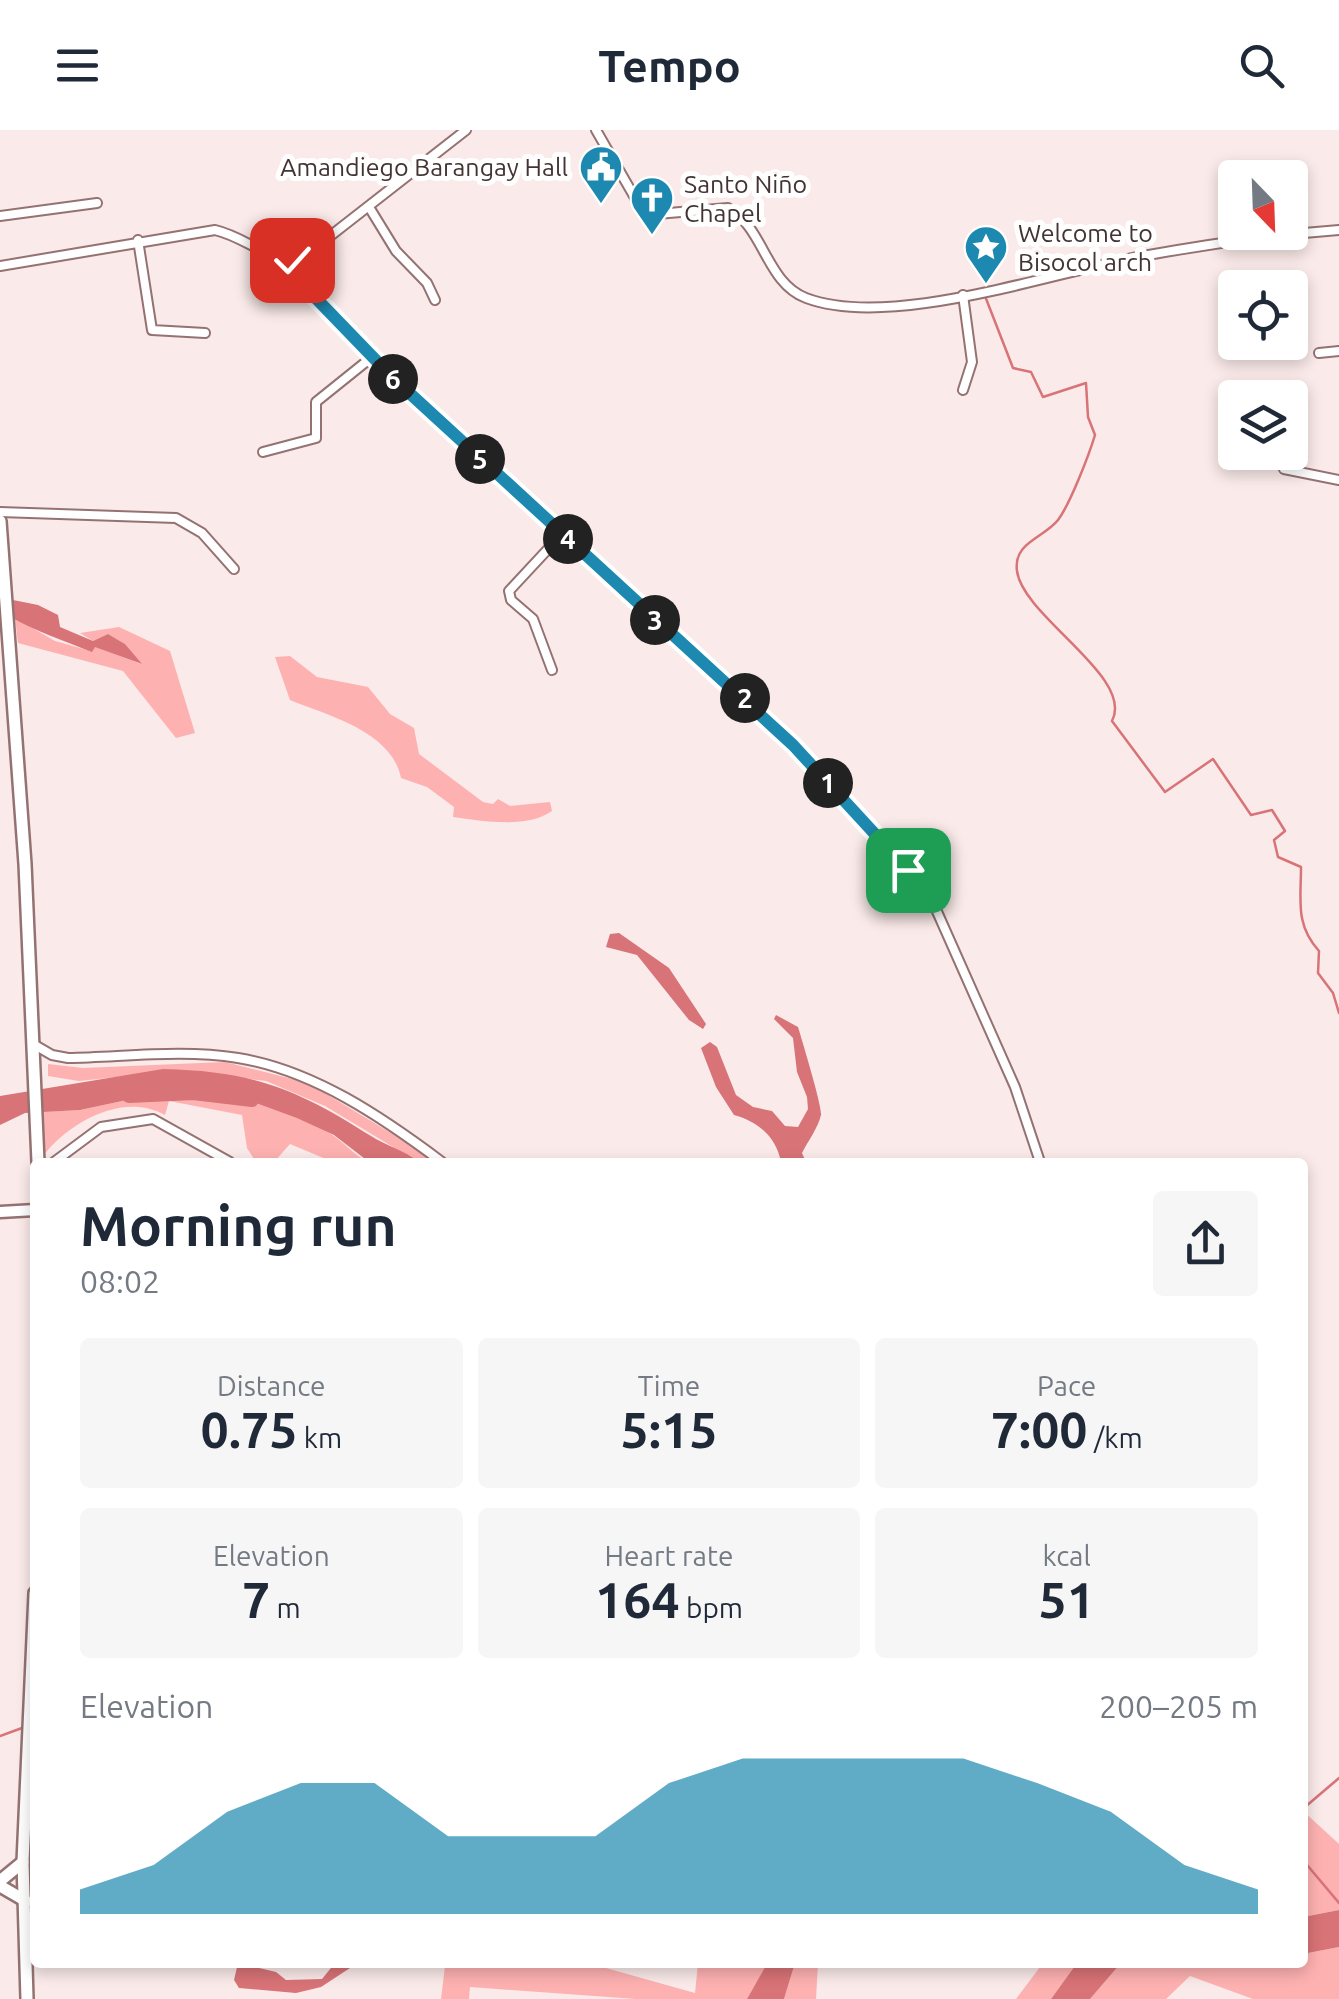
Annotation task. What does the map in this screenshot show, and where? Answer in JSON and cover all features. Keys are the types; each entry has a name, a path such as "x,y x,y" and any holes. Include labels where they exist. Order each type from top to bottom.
{"main road":[{"path":"0,521 5,662 38,1158"},
{"path":"27,1999 23,1862 30,1666"},
{"path":"1,1882 23,1862"},
{"path":"1,1882 24,1882"},
{"path":"1,1882 26,1901"}],"street":[{"path":"279,260 311,252 466,130"},
{"path":"596,130 642,210 657,214 728,208 748,225 782,282 805,298 873,306 963,295 1145,256 1339,230"},
{"path":"0,216 97,204"},
{"path":"368,208 396,251 427,283 435,300"},
{"path":"0,266 214,230 244,237 279,260 372,357 780,732 908,870 936,907 1015,1087 1039,1158"},
{"path":"138,240 152,330 205,333"},
{"path":"963,295 972,362 963,390"},
{"path":"1319,353 1339,351"},
{"path":"263,452 316,438 316,402 372,357"},
{"path":"1289,470 1339,480"},
{"path":"0,512 176,518 202,534 234,569"},
{"path":"552,670 533,620 508,591 562,534"},
{"path":"33,1044 52,1055 68,1058 218,1056 269,1064 351,1101 436,1158"},
{"path":"59,1158 101,1127 152,1119 223,1158"},
{"path":"0,1212 30,1210"}],"shaded area":[{"path":"8,599 38,605 58,615 60,627 93,641 108,634 125,644 142,664 95,647 92,652 30,627 9,616"},
{"path":"15,618 55,641 91,651 94,646 141,664 125,644 108,634 93,641 80,633 119,627 170,651 195,733 176,738 123,671 18,643"},
{"path":"290,656 317,677 368,687 390,714 414,728 419,754 483,802 493,804 498,799 510,806 550,802 552,811 517,822 453,817 454,807 427,787 401,778 395,762 372,737 290,700 275,657"},
{"path":"619,933 669,968 706,1024 703,1029 689,1020 637,955 606,947 610,934"},
{"path":"776,1015 798,1027 821,1110 818,1125 802,1153 804,1158 780,1158 765,1132 734,1115 716,1087 701,1048 710,1042 717,1047 736,1095 753,1107 772,1111 785,1126 798,1127 808,1109 807,1097 797,1072 793,1038 774,1019"},
{"path":"225,1062 308,1083 432,1158 411,1158 325,1106 266,1081 184,1070 79,1081 48,1076 48,1064 83,1068"},
{"path":"163,1069 223,1074 296,1095 412,1158 364,1158 334,1135 297,1118 248,1100 197,1092 174,1090 80,1110 25,1113 0,1125 0,1096"},
{"path":"174,1090 215,1094 294,1115 331,1134 361,1158 323,1158 290,1144 278,1158 253,1158 247,1148 242,1115 169,1101 165,1115 132,1107 98,1114 67,1132 43,1156 41,1112 80,1110"},
{"path":"1308,1816 1339,1844 1339,1910 1308,1916"},
{"path":"1339,1910 1339,1947 1308,1953 1308,1916"},
{"path":"1339,1947 1339,1999 1253,1999 1190,1976 1166,1999 1090,1999 1117,1968 1308,1968 1308,1953"},
{"path":"237,1968 276,1972 286,1980 322,1979 331,1968 350,1968 321,1987 296,1993 239,1988 234,1980"},
{"path":"445,1968 606,1968 695,1993 698,1968 765,1968 747,1999 636,1999 470,1987 469,1999 441,1999"},
{"path":"765,1968 793,1968 784,1999 747,1999"},
{"path":"793,1968 818,1968 816,1999 784,1999"},
{"path":"1039,1968 1073,1968 1051,1999 1016,1999"},
{"path":"1073,1968 1117,1968 1090,1999 1051,1999"}],"waterway":[{"path":"985,296 1013,368 1031,372 1043,397 1086,383 1088,417 1095,435 1063,513 1020,553 1017,571 1024,589 1108,685 1115,704 1112,721 1165,792 1213,759 1251,815 1272,810 1285,831 1274,840 1278,857 1301,867 1303,922 1319,951 1318,973 1333,993 1339,1013"},
{"path":"129,1096 193,1093 252,1100"},
{"path":"0,1736 22,1728"},
{"path":"1308,1804 1339,1778"},
{"path":"1308,1866 1339,1903"}],"place":[{"name":"Amandiego Barangay Hall","path":"601,205"},
{"name":"Santo Niño Chapel","path":"652,236"},
{"name":"Welcome to Bisocol arch","path":"986,285"}],"route":[{"path":"292,260 279,260 393,378 793,745 908,870"}]}
